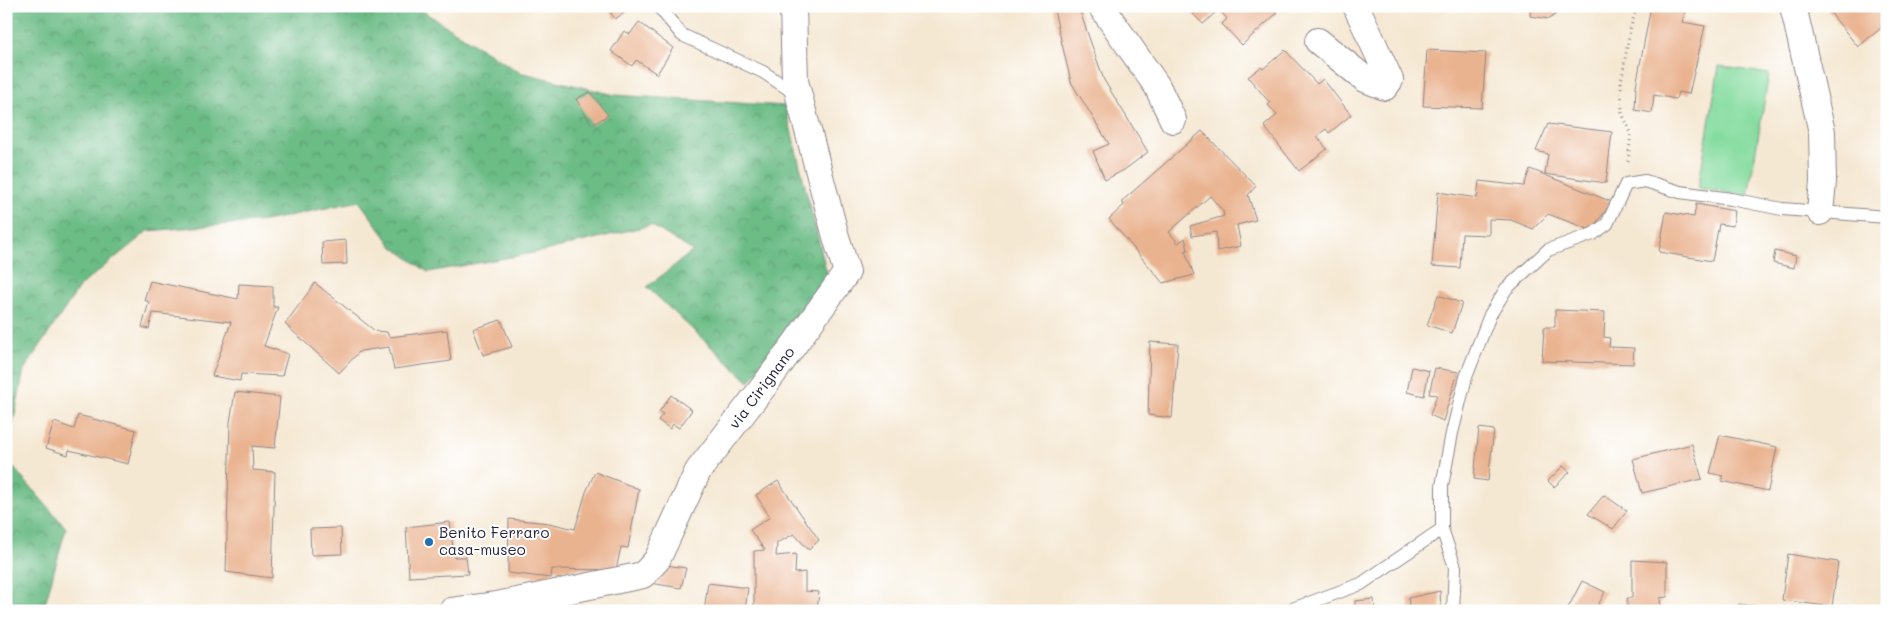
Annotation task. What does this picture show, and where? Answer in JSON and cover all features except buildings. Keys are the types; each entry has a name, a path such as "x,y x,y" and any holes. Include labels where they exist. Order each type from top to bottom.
{"street":[{"name":"via Cirignano","path":"452,611 497,605 643,575 657,560 698,471 764,386 846,272 795,81 793,6"},
{"path":"1101,6 1157,86 1172,120"},
{"path":"1318,41 1365,79 1385,87 1390,80 1356,6"},
{"path":"1793,6 1822,132 1823,182 1820,212"}],"lane":[{"path":"658,6 682,35 763,72 798,95"},
{"path":"1453,611 1455,567 1442,529 1442,486 1452,433 1466,377 1490,315 1506,289 1548,250 1593,234 1607,224 1626,184 1645,181 1680,192 1782,209 1887,218"},
{"path":"1287,611 1361,584 1442,529"}],"path":[{"path":"1626,184 1631,133 1622,113 1621,83 1630,30 1637,6"}],"green space":[{"path":"6,6 419,6 424,12 519,72 615,95 785,106 829,282 749,382 647,287 693,251 651,225 544,251 428,272 393,247 359,201 265,221 148,231 80,286 24,370 6,458"},
{"path":"1719,66 1769,74 1748,196 1698,188"},
{"path":"6,459 66,528 43,611 6,611"}],"place":[{"name":"Benito Ferraro casa-museo","path":"429,542"}]}
